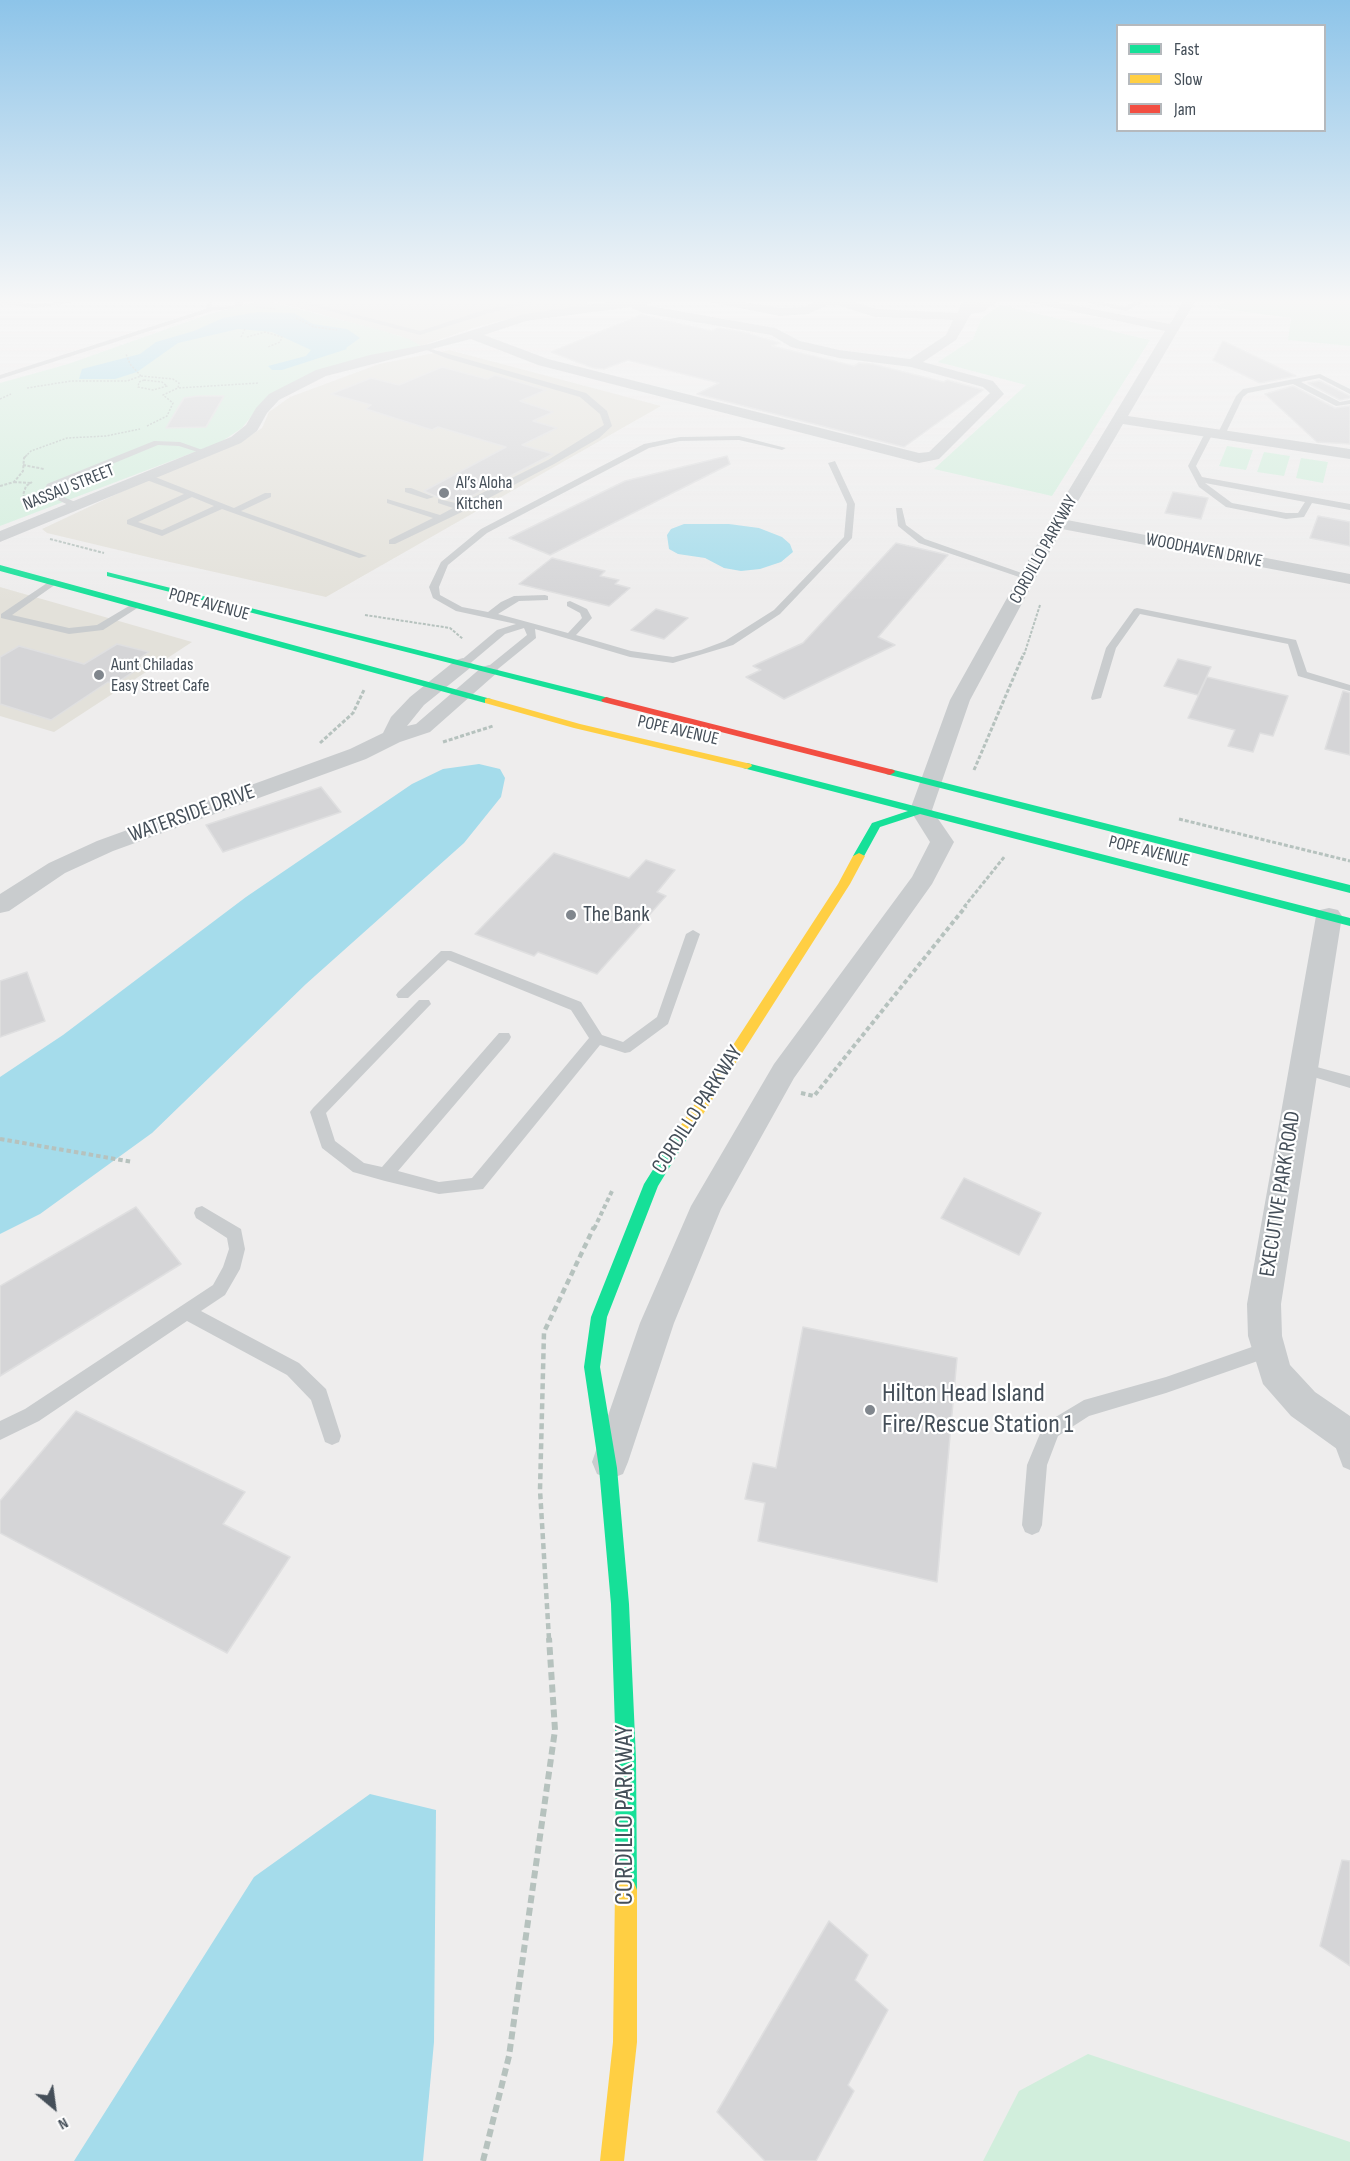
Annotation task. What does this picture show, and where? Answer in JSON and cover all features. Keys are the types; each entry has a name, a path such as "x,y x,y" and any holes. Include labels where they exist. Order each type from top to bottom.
{"main road":[{"name":"POPE AVENUE","path":"0,568 578,726 926,796 977,794 1350,889"},
{"name":"POPE AVENUE","path":"93,570 489,671 926,796 1339,919"},
{"name":"CORDILLO PARKWAY","path":"612,2161 625,2042 626,1759 620,1604 608,1468 592,1367 599,1317 651,1184 844,884 876,825 926,796"}],"street":[{"name":"NASSAU STREET","path":"0,537 207,453 243,436 252,428 270,401"},
{"path":"689,401 919,458 934,456 990,401"},
{"name":"CORDILLO PARKWAY","path":"608,1468 657,1323 707,1206 784,1071 923,879 942,842 926,796 960,700 1057,523 1130,401"},
{"path":"1119,419 1350,454"},
{"name":"WOODHAVEN DRIVE","path":"1057,523 1350,579"},
{"path":"392,737 398,721 434,686 463,664"},
{"name":"WATERSIDE DRIVE","path":"0,905 57,868 105,846 358,754 392,737 423,728 489,671"},
{"name":"EXECUTIVE PARK ROAD","path":"1339,919 1302,1068 1264,1304 1269,1348 1275,1373 1303,1404 1344,1434"}],"lane":[{"path":"392,542 551,462 596,436 608,426 604,413 590,401"},
{"path":"1237,401 1192,466 1202,485 1229,505 1275,514 1300,515 1310,500"},
{"path":"1334,401 1340,404 1350,402"},
{"path":"782,448 739,438 680,439 647,446 484,531 444,564 434,587 436,596 447,604 528,624 630,654 673,660 705,652 729,643 777,612 848,538 851,504 832,463"},
{"path":"77,506 47,493 50,486 156,443 180,444 207,453"},
{"path":"147,477 234,511 362,555"},
{"path":"1199,479 1350,507"},
{"path":"408,490 430,497"},
{"path":"192,494 130,522 162,533 222,506"},
{"path":"234,511 268,495"},
{"path":"390,501 441,519"},
{"path":"441,501 462,508"},
{"path":"899,510 902,526 922,541 1028,577"},
{"path":"54,582 4,616 69,631 99,628 137,605"},
{"path":"490,616 504,604 518,598 545,598"},
{"path":"570,604 584,611 587,618 570,636"},
{"path":"1096,698 1111,648 1137,611 1292,642 1302,674 1350,688"},
{"path":"463,664 501,632 528,624"},
{"path":"489,671 532,636 528,624"},
{"path":"403,995 446,954 576,1006 597,1039 624,1048 663,1020 693,934"},
{"path":"424,1004 318,1112 328,1144 359,1168 439,1188 477,1184 597,1039"},
{"path":"385,1175 504,1037"},
{"path":"1302,1068 1350,1082"},
{"path":"0,1431 32,1415 219,1290 231,1269 237,1249 235,1234 202,1213"},
{"path":"186,1312 293,1369 319,1395 332,1436"},
{"path":"1032,1525 1037,1465 1051,1430 1084,1409 1166,1385 1269,1348"},
{"path":"1344,1434 1350,1461"}],"path":[{"path":"14,482 23,471 24,458 32,451 67,438 106,436 143,428 167,416 173,403 170,401"},
{"path":"0,486 14,482 31,483"},
{"path":"977,794 972,774 1018,673 1043,597"},
{"path":"0,1139 133,1162"}],"shaded area":[{"path":"285,401 641,401 661,406 326,597 47,533 42,529 125,490 242,441 262,428 269,412"},
{"path":"0,587 192,642 54,732 0,716"}],"green space":[{"path":"0,401 264,401 242,428 221,442 0,526"},
{"path":"1009,401 1112,401 1052,496 934,469"},
{"path":"1227,446 1253,450 1246,470 1219,466"},
{"path":"1264,452 1290,456 1284,476 1257,472"},
{"path":"1301,458 1328,462 1323,483 1296,478"},
{"path":"1088,2054 1350,2142 1350,2161 983,2161 1019,2091"}],"water":[{"path":"684,524 729,524 759,528 782,537 790,544 793,552 781,562 760,569 741,571 724,568 705,558 678,554 669,549 667,535 671,529"},
{"path":"479,764 500,769 505,778 501,797 464,843 306,984 152,1133 40,1214 0,1234 0,1077 63,1035 246,897 412,784 443,769"},
{"path":"370,1794 436,1810 434,2042 423,2161 74,2161 254,1877"}],"building":[{"path":"182,401 221,401 206,427 166,428"},
{"path":"356,401 520,401 553,412 533,421 557,428 522,445 553,454 460,502 437,497 424,491 506,447 438,427 432,430 366,409 371,405"},
{"path":"724,401 968,401 904,447"},
{"path":"1272,401 1321,401 1335,408 1350,406 1350,444 1317,442"},
{"path":"727,456 730,464 550,555 509,538 625,481"},
{"path":"1173,492 1208,498 1201,519 1165,513"},
{"path":"1318,516 1350,522 1350,546 1310,538"},
{"path":"896,543 948,555 878,637 895,645 784,699 746,677 761,670 753,666 803,643"},
{"path":"552,558 605,571 600,576 619,580 615,584 630,588 609,606 519,584"},
{"path":"656,609 688,618 664,639 631,630"},
{"path":"117,644 149,652 131,664 141,667 115,684 108,682 51,720 0,704 0,657 19,646 84,664"},
{"path":"1178,659 1211,667 1198,695 1164,686"},
{"path":"1207,677 1288,696 1273,736 1260,733 1253,752 1228,746 1235,730 1188,718"},
{"path":"1343,691 1350,693 1350,755 1325,749"},
{"path":"321,787 341,812 223,852 206,825"},
{"name":"The Bank","path":"554,853 629,878 646,860 675,870 657,892 666,896 597,974 538,952 534,956 475,934"},
{"path":"27,972 45,1021 0,1037 0,981"},
{"path":"964,1178 1041,1213 1019,1255 941,1218"},
{"path":"136,1207 181,1264 0,1376 0,1286"},
{"name":"Hilton Head Island Fire/Rescue Station 1","path":"803,1327 957,1358 937,1582 758,1541 765,1503 745,1499 753,1463 776,1468"},
{"path":"76,1411 245,1492 223,1524 290,1557 227,1653 0,1533 0,1501"},
{"path":"1342,1860 1350,1861 1350,1966 1320,1946"},
{"path":"829,1921 868,1955 855,1980 888,2010 848,2085 854,2091 816,2161 765,2161 717,2112"}],"traffic: fast":[{"path":"0,568 488,701"},
{"path":"110,574 606,700"},
{"path":"747,766 1350,922"},
{"path":"890,772 1350,889"},
{"path":"859,856 876,825 921,810"},
{"path":"626,1890 626,1759 620,1604 608,1468 592,1367 599,1317 651,1184 686,1129"}],"traffic: slow":[{"path":"488,701 578,726 747,766"},
{"path":"686,1129 844,884 859,856"},
{"path":"612,2161 625,2042 626,1890"}],"traffic: jam":[{"path":"606,700 890,772"}],"place":[{"name":"Al’s Aloha Kitchen","path":"444,493"},
{"name":"Aunt Chiladas Easy Street Cafe","path":"99,675"},
{"name":"The Bank","path":"571,915"},
{"name":"Hilton Head Island Fire/Rescue Station 1","path":"870,1410"}]}
